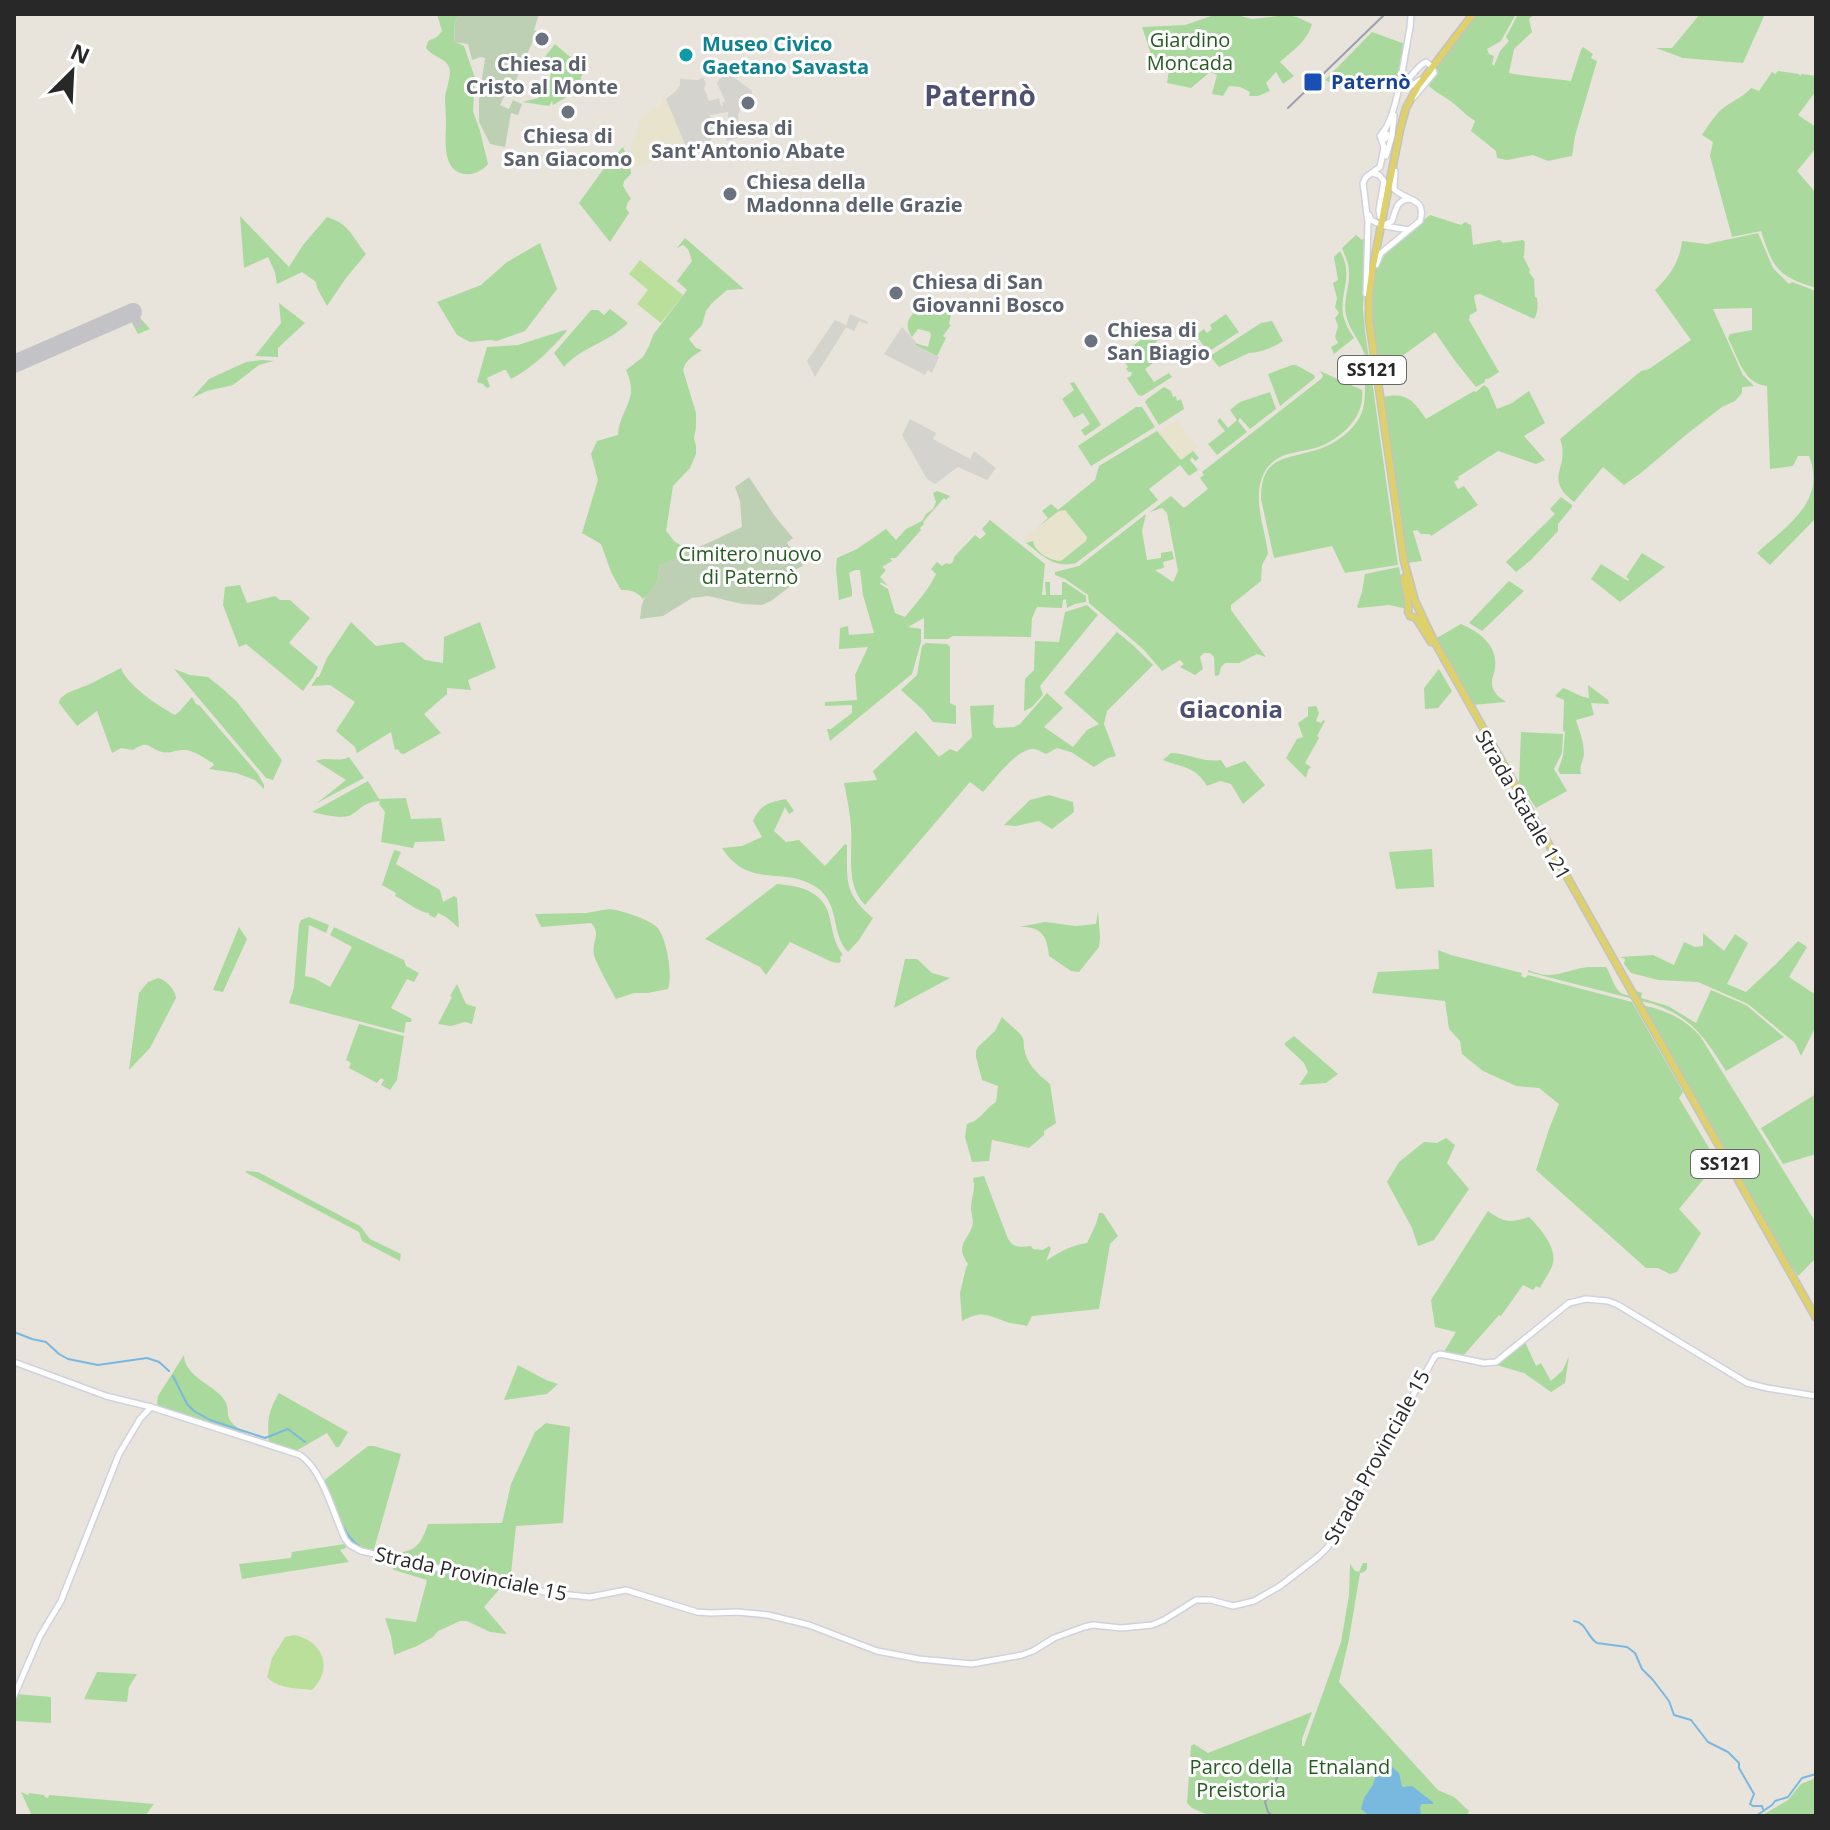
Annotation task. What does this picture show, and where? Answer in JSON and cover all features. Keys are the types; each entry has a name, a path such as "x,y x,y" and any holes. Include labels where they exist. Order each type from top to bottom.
{"main road":[{"path":"1380,167 1384,154 1381,135 1393,111 1411,14"},
{"path":"1399,86 1406,83 1422,64 1426,62 1431,67 1473,14"},
{"name":"SS121","path":"1413,613 1394,525 1368,344 1368,291 1399,121 1409,98 1431,67"},
{"name":"SS121","path":"1413,613 1370,331 1368,291 1400,130 1409,100 1431,67"},
{"path":"1399,86 1409,87 1420,80"},
{"path":"1368,291 1367,211 1363,183 1384,162 1392,136 1396,97"},
{"path":"1368,291 1379,256 1420,221 1422,212 1419,204 1397,193 1393,186 1398,142"},
{"path":"1371,173 1379,175 1384,181 1380,223"},
{"path":"1367,211 1371,220 1380,223 1392,221 1399,203 1411,199"},
{"path":"1367,219 1409,230"},
{"name":"Strada Statale 121","path":"1413,613 1816,1318"},
{"name":"Strada Statale 121","path":"1413,613 1531,813 1560,852 1572,884 1816,1325"},
{"name":"Strada Provinciale 15","path":"146,1410 304,1457 316,1471 345,1539 361,1551 542,1592 590,1597 630,1591 697,1612 761,1614 809,1625 877,1651 926,1660 982,1663 1028,1653 1054,1638 1084,1627 1121,1628 1161,1622 1196,1600 1207,1599 1237,1606 1267,1595 1328,1547 1435,1356 1496,1362 1577,1300 1600,1300 1618,1305 1747,1383 1816,1396"},
{"path":"14,1362 146,1410 119,1454 58,1607 40,1636 14,1696"}],"shaded area":[{"path":"728,73 751,90 750,97 754,101 745,99 742,104 738,115 739,127 735,130 737,138 726,141 728,112 710,115 713,125 711,141 687,149 666,99 676,91 680,79 698,80 703,77 709,101 719,98 723,106 725,101 717,83"},
{"path":"665,96 687,149 635,168 630,149 642,116 651,109 659,108 660,100"},
{"path":"850,314 867,324 859,321 854,331 846,327 815,377 807,361 835,320 846,325"},
{"path":"902,327 916,342 915,345 939,357 932,373 928,370 925,375 884,354"},
{"path":"910,419 936,433 933,439 970,459 974,451 996,468 987,480 958,467 935,484 927,479 902,435"},
{"path":"1176,420 1198,447 1181,461 1159,433"},
{"path":"1077,495 1112,536 1076,563 1053,563 1026,543 1024,538"}],"green space":[{"path":"437,14 461,14 455,21 454,41 464,46 475,78 473,111 488,164 473,174 458,172 452,167 447,154 445,97 450,70 445,62 426,48 428,41 442,31"},
{"path":"461,14 539,14 535,36 510,94 506,92 500,105 509,109 513,100 522,104 518,115 511,113 505,147 490,144 479,122 485,58 472,60 468,44 454,42 455,21"},
{"name":"Giardino Moncada","path":"1217,14 1252,19 1286,15 1312,24 1303,41 1280,62 1294,76 1283,84 1276,72 1266,83 1270,91 1258,96 1249,96 1250,92 1240,87 1229,86 1223,96 1212,94 1217,75 1210,72 1191,88 1167,83 1169,70 1151,54 1142,27 1185,25"},
{"path":"1476,14 1516,14 1501,41 1487,49 1494,56 1494,66 1500,51 1509,41 1506,37 1518,14 1535,14 1529,19 1532,32 1514,49 1509,73 1571,81 1583,47 1593,54 1591,58 1597,61 1572,156 1548,161 1533,155 1507,160 1497,158 1496,151 1471,131 1475,121 1427,84 1434,67 1445,57"},
{"path":"1700,14 1765,14 1743,63 1683,58 1656,48 1672,48"},
{"path":"1372,32 1405,44 1395,90 1365,86 1349,79 1340,87 1325,80"},
{"path":"555,44 569,56 578,59 583,72 580,81 570,95 553,105 552,101 549,106 522,102 538,98 549,84 551,73 544,58"},
{"path":"1778,71 1816,76 1816,91 1798,115 1816,127 1816,148 1797,171 1816,193 1816,288 1778,269 1761,231 1732,237 1710,156 1713,142 1702,135 1721,110 1751,88 1759,91 1772,72 1775,74"},
{"path":"623,147 631,174 623,186 631,199 626,208 629,213 610,242 579,203"},
{"path":"1430,215 1471,225 1473,245 1500,240 1503,243 1525,242 1523,256 1534,279 1538,304 1536,314 1534,319 1480,294 1475,295 1477,311 1470,315 1469,320 1499,372 1476,387 1435,332 1401,357 1381,377 1376,362 1371,306 1377,265 1382,254"},
{"path":"240,216 289,267 327,217 346,227 366,254 327,306 316,282 302,272 277,284 268,257 244,268"},
{"path":"1758,233 1773,268 1789,284 1792,282 1816,291 1816,518 1770,565 1757,553 1801,512 1813,487 1813,472 1809,456 1798,456 1793,466 1770,469 1767,386 1747,375 1728,338 1730,334 1752,330 1752,308 1713,309 1743,375 1754,386 1742,387 1742,393 1735,401 1722,407 1624,485 1603,467 1574,502 1558,479 1562,458 1560,439 1641,371 1649,369 1691,340 1655,290 1673,268 1682,241 1707,244"},
{"path":"1356,235 1362,240 1367,236 1363,309 1365,331 1398,565 1345,573 1332,546 1274,558 1261,499 1269,468 1282,459 1321,449 1336,441 1350,430 1363,409 1366,360 1346,315 1349,269 1342,248"},
{"path":"685,238 744,289 727,290 712,303 702,325 689,339 702,350 688,360 683,370 696,413 696,454 690,468 673,486 666,531 675,542 693,551 659,566 657,580 643,599 638,594 621,590 601,544 582,533 598,480 591,454 597,441 618,435 631,389 626,370 643,357 653,335 687,290 677,281 692,261 688,249 683,245 677,248"},
{"path":"540,243 557,289 525,331 497,341 470,342 457,335 437,302 481,285 507,262"},
{"path":"1340,251 1346,268 1343,315 1354,338 1334,354 1331,347 1338,343 1335,318 1339,313 1335,307 1337,298 1333,283 1338,280 1334,257"},
{"path":"640,260 683,295 661,323 637,304 648,290 629,274"},
{"path":"926,302 951,315 951,325 943,336 946,338 937,356 915,345 928,347 930,332 918,329 912,337 908,328 909,320 919,305 922,307"},
{"path":"134,303 141,319 150,329 138,334 131,321 14,372 14,356"},
{"path":"279,303 305,323 278,348 278,357 255,356 281,323"},
{"path":"610,309 628,323 564,367 554,353 591,310 598,310 604,315"},
{"path":"1226,314 1239,332 1208,352 1196,335 1204,329 1207,333 1212,329 1210,325"},
{"path":"1272,321 1283,341 1219,367 1210,356 1261,323"},
{"path":"565,330 534,364 511,379 504,370 487,378 490,387 477,382 487,347 518,345"},
{"path":"1153,330 1160,339 1151,346 1160,358 1145,369 1154,382 1169,373 1172,377 1142,396 1138,395 1127,378 1132,372 1126,369 1128,367 1120,356"},
{"path":"274,361 259,365 233,385 192,398 209,379 246,362"},
{"path":"1292,365 1315,378 1280,406 1268,374"},
{"path":"1320,371 1362,390 1362,399 1356,417 1338,437 1321,446 1278,458 1265,471 1261,481 1260,509 1268,554 1262,565 1261,581 1231,605 1231,610 1266,657 1257,654 1239,663 1225,663 1219,675 1215,676 1214,657 1204,653 1200,657 1203,669 1195,675 1180,667 1184,664 1180,660 1162,671 1143,649 1089,603 1088,595 1055,575 1055,572 1079,566 1146,514 1142,531 1147,560 1161,558 1161,553 1172,551 1174,559 1163,562 1164,568 1155,570 1173,582 1178,571 1167,513 1162,508 1150,512 1171,496 1184,508 1208,489 1200,478 1204,475 1202,472 1321,379"},
{"path":"1074,382 1101,425 1085,436 1081,430 1090,424 1083,413 1074,418 1062,399 1074,390 1070,383"},
{"path":"1484,385 1497,409 1529,391 1545,423 1524,436 1545,460 1536,464 1498,451 1458,477 1454,482 1458,489 1464,486 1478,505 1431,536 1413,531 1422,561 1406,563 1382,397 1403,396 1417,406 1426,419"},
{"path":"1164,387 1171,391 1173,397 1176,396 1177,401 1181,399 1184,409 1159,425 1145,402"},
{"path":"1270,392 1276,409 1250,429 1240,418 1238,421 1247,432 1217,455 1208,444 1225,431 1217,421 1220,418 1228,428 1237,420 1230,410 1240,402"},
{"path":"1136,407 1142,407 1155,427 1091,466 1078,446"},
{"path":"1157,431 1181,460 1193,451 1199,458 1195,461 1192,457 1190,460 1198,470 1189,476 1180,465 1149,489 1158,500 1076,563 1055,562 1043,556 1026,543 1033,541 1044,555 1061,561 1086,541 1087,537 1065,510 1038,527 1048,518 1042,511 1051,504 1058,510 1095,480 1099,466"},
{"name":"Cimitero nuovo di Paternò","path":"749,477 793,538 787,543 792,549 795,547 803,566 789,572 796,582 762,605 708,596 692,598 663,616 640,619 643,602 657,580 659,566 742,527 740,501 735,487"},
{"path":"937,491 950,496 946,500 944,498 923,522 921,530 896,558 890,558 892,561 882,567 886,570 880,577 888,586 880,584 888,589 895,613 905,617 933,580 936,574 931,569 937,562 942,566 953,562 975,535 980,539 986,534 982,529 990,520 1045,564 1042,595 1046,595 1045,582 1050,582 1050,595 1062,595 1062,582 1065,582 1086,596 1086,602 1067,608 1066,599 1062,608 1037,607 1032,618 1031,637 953,636 948,639 924,639 924,618 908,627 921,629 921,642 912,674 830,741 827,729 852,713 852,705 825,706 825,702 857,700 855,675 868,647 839,649 840,628 848,626 849,635 874,633 863,595 860,570 849,573 852,596 839,600 837,558 857,549 886,529 896,540 933,509 936,502 933,493"},
{"path":"1561,497 1572,507 1558,524 1558,531 1516,572 1506,562 1555,514 1550,509"},
{"path":"1642,553 1665,567 1620,602 1591,579 1601,564 1628,581 1626,577"},
{"path":"1399,567 1407,609 1389,605 1357,607 1365,574"},
{"path":"1509,581 1524,591 1482,631 1469,623"},
{"path":"240,585 247,603 275,596 280,600 290,600 310,618 289,643 318,667 303,691 246,644 239,647 223,605 225,587"},
{"path":"1087,605 1098,615 1040,686 1043,695 1024,711 1025,679 1034,670 1035,641 1059,642 1065,612"},
{"path":"351,622 376,646 403,642 425,660 443,663 444,637 480,622 496,668 468,680 471,690 447,688 447,694 424,714 441,733 404,754 395,750 391,732 357,753 355,747 336,731 355,702 330,685 311,686"},
{"path":"1461,624 1475,631 1491,647 1495,660 1492,685 1506,702 1473,705 1435,639"},
{"path":"1117,632 1153,665 1107,711 1104,724 1116,756 1094,767 1071,752 1057,748 1046,754 1035,749 1027,750 1006,766 983,792 970,782 865,905 852,878 851,821 844,783 877,780 873,771 916,731 939,757 950,749 957,752 972,737 970,706 994,705 993,724 996,728 1014,727 1047,693 1063,708 1044,727 1073,747 1087,730 1099,724 1064,693"},
{"path":"926,643 947,644 950,647 950,703 956,706 956,724 933,722 901,690 917,675 922,646"},
{"path":"121,668 136,688 175,715 192,697 258,774 264,789 255,780 236,773 209,769 213,763 190,751 165,752 145,745 133,750 121,748 112,753 97,711 77,726 59,703 60,699"},
{"path":"174,669 208,677 237,702 282,760 273,780 266,778"},
{"path":"1439,669 1452,691 1438,708 1425,709 1424,688"},
{"path":"1588,685 1609,704 1591,703 1594,715 1576,720 1584,750 1581,774 1560,774 1558,770 1565,732 1564,700 1555,696 1563,688 1589,698"},
{"path":"1316,706 1319,713 1316,721 1325,721 1305,763 1311,767 1306,778 1286,758 1297,739 1303,737 1298,723 1308,716 1308,707"},
{"path":"1521,732 1563,734 1562,753 1554,769 1567,791 1536,808 1519,782"},
{"path":"1171,753 1221,760 1226,768 1245,761 1265,785 1243,804 1231,784 1220,781 1207,786 1193,771 1163,760"},
{"path":"349,757 364,778 317,803 346,780 316,761"},
{"path":"368,781 379,799 406,798 411,819 441,818 445,841 415,842 413,848 381,842 385,812 380,801 366,804 351,815 342,817 312,812"},
{"path":"1049,795 1073,802 1074,812 1052,829 1039,821 1004,825 1030,800"},
{"path":"786,799 794,811 789,814 785,807 774,831 786,842 799,840 825,866 847,845 849,886 857,901 873,918 848,952 842,944 829,902 816,887 804,881 743,869 722,848 742,846 762,837 753,821 759,811 775,801"},
{"path":"1432,849 1434,887 1396,889 1389,852"},
{"path":"394,850 401,852 396,864 440,890 443,902 454,896 457,898 459,928 438,913 435,918 417,909 382,885"},
{"path":"777,884 811,892 823,902 843,955 839,963 790,942 766,975 760,967 705,939"},
{"path":"609,909 634,915 661,932 668,957 668,989 634,993 616,999 595,958 596,931 591,923 541,927 535,914 586,913"},
{"path":"1098,911 1099,947 1079,972 1071,971 1049,956 1045,938 1038,930 1019,927 1045,922 1076,926 1096,924"},
{"path":"309,917 329,925 326,933 309,925 305,976 330,987 352,947 330,935 334,927 404,960 406,966 419,973 414,982 407,979 391,1008 412,1019 406,1022 404,1033 289,1003 294,987 299,924"},
{"path":"239,927 247,939 223,992 213,990"},
{"path":"1703,933 1724,951 1735,934 1748,943 1727,984 1746,992 1798,941 1807,947 1789,977 1816,995 1816,1026 1801,1056 1795,1043 1748,1004 1698,982 1658,980 1631,973 1624,964 1625,959 1620,957 1653,955 1674,965 1684,942 1695,947 1703,946"},
{"path":"1438,950 1522,973 1521,976 1525,978 1528,975 1632,1002 1683,1092 1679,1098 1718,1163 1714,1167 1709,1163 1702,1171 1707,1175 1679,1209 1701,1233 1677,1272 1670,1274 1658,1268 1646,1268 1536,1170 1559,1104 1539,1088 1516,1086 1483,1071 1462,1054 1460,1041 1449,1029 1445,1001 1372,993 1378,972 1439,969"},
{"path":"905,959 917,959 932,973 950,978 894,1008"},
{"path":"1588,967 1606,967 1620,992 1630,997 1636,991 1642,993 1641,998 1668,1006 1696,1023 1711,990 1746,1005 1784,1037 1726,1071 1696,1030 1666,1009 1528,972 1553,975"},
{"path":"158,978 170,985 176,998 150,1048 129,1070 139,993 148,982"},
{"path":"457,984 466,1004 476,1007 472,1024 438,1024 450,996"},
{"path":"1642,1005 1674,1016 1700,1036 1816,1223 1816,1258 1798,1276 1771,1234"},
{"path":"1002,1017 1021,1035 1030,1064 1050,1084 1056,1123 1029,1148 992,1140 989,1161 972,1162 965,1137 967,1124 996,1102 998,1086 982,1080 976,1051 995,1031"},
{"path":"359,1024 404,1036 397,1080 390,1090 381,1085 384,1080 381,1078 377,1083 349,1068 351,1063 346,1060"},
{"path":"1294,1036 1338,1074 1326,1083 1299,1085 1308,1072 1304,1063 1285,1045"},
{"path":"1816,1094 1816,1154 1783,1164 1761,1128"},
{"path":"1446,1138 1455,1145 1447,1163 1469,1189 1434,1240 1418,1246 1412,1228 1387,1182 1399,1162 1424,1142 1437,1143"},
{"path":"247,1171 258,1172 360,1226 370,1239 401,1254 400,1261 362,1241 359,1232"},
{"path":"984,1176 1008,1239 1018,1247 1031,1246 1043,1250 1049,1246 1046,1261 1065,1249 1087,1243 1099,1213 1103,1213 1118,1236 1110,1244 1099,1309 1032,1316 1027,1326 984,1315 962,1321 960,1293 968,1264 962,1246 973,1222 973,1178"},
{"path":"1488,1211 1507,1221 1529,1217 1550,1244 1553,1263 1540,1288 1536,1286 1533,1290 1523,1285 1501,1316 1463,1356 1444,1352 1456,1332 1435,1327 1431,1300"},
{"path":"1525,1342 1536,1366 1541,1363 1551,1381 1563,1370 1569,1356 1565,1383 1551,1392 1524,1373 1496,1365"},
{"path":"184,1355 189,1369 225,1401 233,1424 266,1442 157,1404 158,1396"},
{"path":"518,1365 558,1384 547,1394 504,1400"},
{"path":"279,1393 348,1432 339,1447 327,1433 296,1451 269,1443 269,1416"},
{"path":"546,1423 570,1427 563,1523 516,1526 510,1583 399,1558 401,1552 419,1543 428,1524 502,1523 511,1484 535,1432"},
{"path":"368,1446 401,1454 373,1553 350,1541 322,1482"},
{"path":"345,1544 346,1548 340,1550 349,1562 242,1579 239,1564 291,1558 292,1552"},
{"path":"386,1560 503,1585 484,1607 507,1634 490,1632 467,1621 460,1621 438,1631 417,1646 394,1655 385,1618 416,1622 427,1580 394,1570"},
{"name":"Etnaland","path":"1363,1563 1367,1563 1367,1569 1360,1573 1339,1682 1438,1790 1454,1797 1469,1811 1470,1816 1210,1816 1192,1808 1187,1803 1191,1746 1194,1744 1208,1753 1312,1712 1302,1739 1304,1746 1341,1642 1349,1595 1350,1564 1359,1572"},
{"path":"294,1635 312,1643 322,1656 323,1673 312,1690 282,1686 267,1677 272,1658 285,1637"},
{"path":"97,1672 137,1674 129,1687 127,1702 84,1699"},
{"path":"17,1694 51,1697 51,1723 14,1721"},
{"path":"1816,1778 1816,1816 1761,1816 1788,1800 1801,1784"},
{"path":"21,1792 48,1798 49,1795 154,1804 145,1816 32,1816"}],"water":[{"path":"1385,1761 1399,1773 1402,1787 1412,1786 1434,1803 1422,1804 1421,1816 1370,1816 1361,1809 1379,1764"}],"waterway":[{"path":"14,1332 46,1342 68,1359 98,1365 147,1358 159,1362 169,1371"},
{"path":"173,1376 187,1404 210,1420 265,1438 288,1429 305,1442"},
{"path":"325,1482 343,1526 359,1546"},
{"path":"1574,1621 1582,1624 1597,1643 1627,1647 1635,1653 1642,1669 1669,1701 1674,1715 1691,1720 1708,1742 1728,1752 1739,1763 1754,1794 1750,1804 1762,1806 1763,1809"},
{"path":"1756,1816 1775,1801 1788,1797 1802,1778 1816,1774"}],"taxiway":[{"path":"133,312 138,324"}],"runway":[{"path":"14,364 133,312"}],"tram line":[{"path":"1272,1816 1265,1802 1279,1774"}],"railway":[{"path":"1288,108 1385,14"}],"place":[{"name":"Chiesa di Cristo al Monte","path":"542,39"},
{"name":"Museo Civico Gaetano Savasta","path":"686,55"},
{"name":"Paternò","path":"1313,82"},
{"name":"Chiesa di Sant'Antonio Abate","path":"748,103"},
{"name":"Chiesa di San Giacomo","path":"568,112"},
{"name":"Chiesa della Madonna delle Grazie","path":"730,194"},
{"name":"Chiesa di San Giovanni Bosco","path":"896,293"},
{"name":"Chiesa di San Biagio","path":"1091,341"}],"district":[{"name":"Paternò","path":"980,96"},
{"name":"Giaconia","path":"1231,710"}],"park label":[{"name":"Parco della Preistoria","path":"1241,1778"}]}
